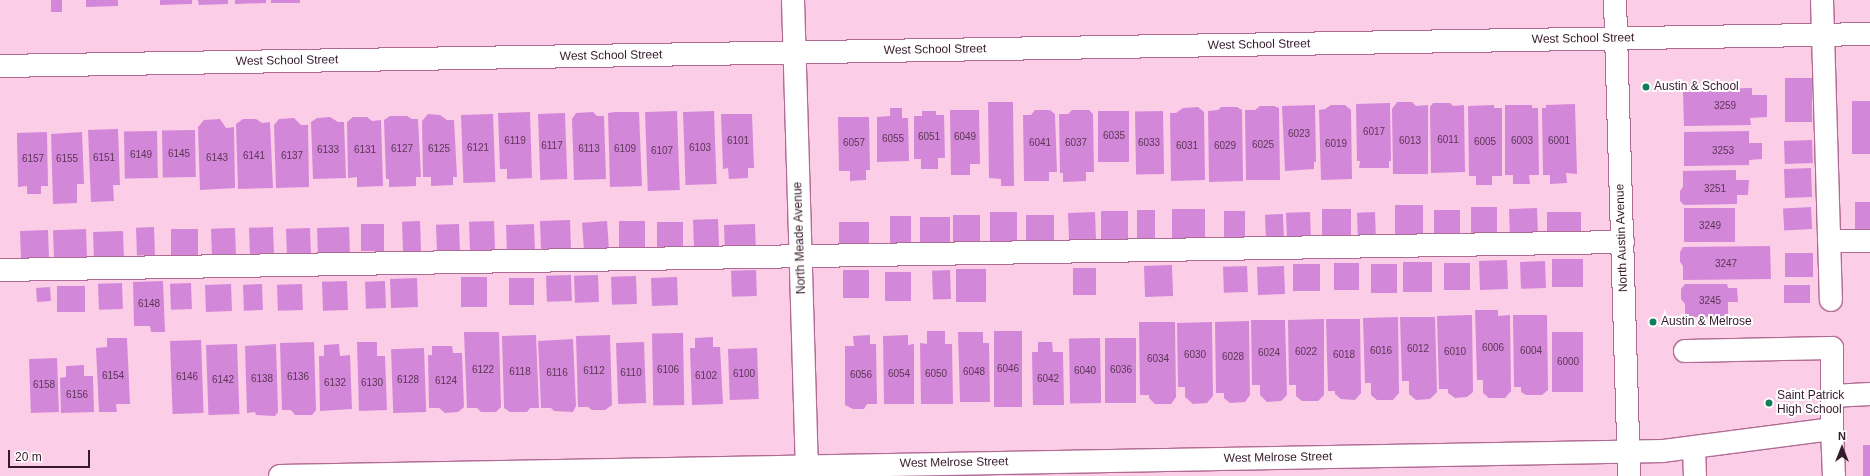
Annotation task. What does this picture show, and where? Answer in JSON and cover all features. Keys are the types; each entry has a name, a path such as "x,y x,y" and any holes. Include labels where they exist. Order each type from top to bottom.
{"street":[{"name":"North Meade Avenue","path":"793,0 807,471"},
{"name":"North Austin Avenue","path":"1615,0 1629,476"},
{"path":"1822,0 1831,300"},
{"name":"West School Street","path":"0,66 1870,34"},
{"path":"1829,241 1870,241"},
{"path":"0,270 1622,242"},
{"path":"1685,351 1832,348 1832,429 1834,476"},
{"path":"1832,396 1870,394"},
{"name":"West Melrose Street","path":"280,476 807,471 1629,451 1694,448 1832,429"},
{"path":"1694,448 1695,476"}],"building":[{"path":"51,0 62,0 62,12 51,12"},
{"path":"86,0 118,0 118,6 86,7"},
{"path":"160,0 192,0 192,4 160,5"},
{"path":"198,0 228,0 228,4 199,5"},
{"path":"235,0 266,0 266,3 235,4"},
{"path":"271,0 300,0 300,3 271,3"},
{"path":"1785,78 1812,78 1812,122 1785,122"},
{"path":"1752,88 1752,95 1767,95 1767,117 1750,118 1751,125 1684,126 1683,92 1702,92 1702,89"},
{"path":"1852,101 1870,101 1870,154 1852,154"},
{"path":"988,102 1013,102 1014,186 1001,186 1001,179 989,178"},
{"path":"1397,102 1412,102 1416,106 1428,105 1428,174 1393,174 1392,109"},
{"path":"1390,103 1391,161 1389,161 1389,168 1359,168 1360,161 1357,161 1356,104"},
{"path":"1433,103 1450,103 1453,106 1464,105 1465,172 1431,173 1430,107"},
{"path":"1575,104 1577,174 1566,173 1567,183 1550,184 1550,175 1543,175 1542,108 1546,108 1546,105"},
{"path":"1315,105 1316,162 1314,162 1314,169 1285,171 1282,106"},
{"path":"1331,105 1345,105 1351,110 1352,179 1321,180 1319,110 1325,109"},
{"path":"1494,105 1494,108 1502,108 1502,176 1492,176 1492,185 1476,185 1476,176 1469,176 1468,106"},
{"path":"1505,105 1532,105 1532,108 1538,108 1539,175 1529,175 1530,184 1513,184 1513,175 1505,175"},
{"path":"1260,106 1274,106 1279,108 1280,180 1246,180 1245,110 1255,110"},
{"path":"1198,107 1204,112 1205,180 1171,181 1170,113 1176,113 1183,108"},
{"path":"1221,107 1237,107 1242,110 1243,181 1209,182 1208,111 1218,110"},
{"path":"890,108 902,108 902,118 908,118 909,161 877,162 877,117 890,116"},
{"path":"950,110 979,110 980,164 970,164 970,175 951,175"},
{"path":"1035,110 1050,110 1055,114 1057,172 1049,172 1049,181 1024,181 1023,115 1031,115"},
{"path":"1072,110 1089,110 1093,114 1094,172 1086,172 1086,181 1063,182 1063,173 1060,173 1059,114 1068,114"},
{"path":"677,111 680,190 648,191 645,112"},
{"path":"714,111 717,184 686,185 683,112"},
{"path":"922,111 936,111 936,115 944,115 945,158 938,158 938,169 921,169 921,159 914,159 914,116 922,116"},
{"path":"1098,111 1129,111 1129,162 1098,162"},
{"path":"1135,111 1163,111 1164,174 1136,174"},
{"path":"530,112 532,178 507,179 507,169 500,169 498,113"},
{"path":"593,112 597,116 604,116 606,179 574,180 572,119 576,113"},
{"path":"639,112 642,186 610,187 608,113"},
{"path":"565,113 567,179 540,180 538,114"},
{"path":"428,114 440,115 447,120 454,120 457,177 453,177 453,185 431,186 431,177 423,177 422,121"},
{"path":"493,114 495,182 463,183 461,115"},
{"path":"721,114 752,114 754,168 748,168 748,178 729,179 728,168 723,169"},
{"path":"390,116 407,116 412,119 418,119 421,177 416,177 416,186 389,187 389,179 386,179 384,120"},
{"path":"330,117 338,122 344,122 346,178 313,179 311,122 317,118"},
{"path":"353,117 367,117 372,121 381,120 383,186 357,187 357,177 348,178 347,122"},
{"path":"838,117 869,117 870,170 866,170 866,180 850,181 850,171 839,171"},
{"path":"294,118 301,125 308,125 309,187 276,188 274,125 279,119"},
{"path":"220,119 226,128 234,127 235,188 200,190 198,127 204,120"},
{"path":"243,119 256,119 262,123 270,122 273,188 238,189 236,124"},
{"path":"118,129 120,185 113,185 114,201 91,202 88,130"},
{"path":"195,130 196,177 163,178 162,131"},
{"path":"157,131 158,178 125,179 124,132"},
{"path":"1749,131 1749,143 1762,143 1762,159 1749,160 1749,165 1684,166 1684,132"},
{"path":"47,132 48,186 41,186 41,194 27,194 27,186 18,187 17,133"},
{"path":"82,132 84,184 77,184 77,203 53,204 51,134"},
{"path":"1812,140 1813,163 1785,164 1784,141"},
{"path":"1811,168 1812,197 1785,198 1784,169"},
{"path":"1736,170 1736,180 1749,180 1748,195 1737,195 1737,204 1684,205 1680,201 1680,191 1683,187 1683,171"},
{"path":"1855,202 1870,202 1870,229 1855,229"},
{"path":"1395,205 1423,205 1423,236 1395,236"},
{"path":"1471,207 1497,207 1497,236 1471,236"},
{"path":"1811,207 1812,229 1784,230 1783,208"},
{"path":"1537,208 1538,235 1510,236 1509,209"},
{"path":"1684,208 1735,208 1735,242 1684,242"},
{"path":"1172,209 1205,209 1205,240 1172,240"},
{"path":"1322,209 1351,209 1351,239 1322,239"},
{"path":"1137,210 1155,210 1155,240 1137,240"},
{"path":"1434,210 1460,210 1460,236 1434,236"},
{"path":"1101,211 1128,211 1128,241 1101,241"},
{"path":"1224,211 1245,211 1245,240 1224,240"},
{"path":"990,212 1017,212 1017,245 990,245"},
{"path":"1095,212 1096,241 1069,242 1068,213"},
{"path":"1310,212 1311,239 1287,240 1286,213"},
{"path":"1375,212 1376,237 1358,238 1357,213"},
{"path":"1547,212 1581,212 1581,234 1547,234"},
{"path":"1283,214 1284,240 1266,241 1265,215"},
{"path":"953,215 980,215 980,245 953,245"},
{"path":"1026,215 1054,215 1054,240 1026,240"},
{"path":"890,216 911,216 911,245 890,245"},
{"path":"920,217 950,217 950,244 920,244"},
{"path":"718,219 719,248 694,249 693,220"},
{"path":"570,220 571,248 541,249 540,221"},
{"path":"420,221 421,251 403,252 402,222"},
{"path":"494,221 495,253 470,254 469,222"},
{"path":"607,221 609,250 584,252 582,223"},
{"path":"619,221 645,221 645,250 619,250"},
{"path":"657,222 683,222 683,250 657,250"},
{"path":"839,222 869,222 869,249 839,249"},
{"path":"361,224 384,224 384,251 361,251"},
{"path":"459,224 460,252 437,253 436,225"},
{"path":"534,224 535,253 507,254 506,225"},
{"path":"755,224 756,250 725,251 724,225"},
{"path":"154,227 155,255 137,256 136,228"},
{"path":"273,227 274,255 250,256 249,228"},
{"path":"349,227 350,256 318,257 317,228"},
{"path":"235,228 236,256 212,257 211,229"},
{"path":"310,228 311,256 287,257 286,229"},
{"path":"86,229 87,258 54,259 53,230"},
{"path":"171,229 198,229 198,259 171,259"},
{"path":"48,230 49,258 21,259 20,231"},
{"path":"123,231 124,258 94,259 93,232"},
{"path":"1770,246 1771,279 1683,280 1683,266 1680,262 1680,252 1683,247"},
{"path":"1785,253 1813,253 1813,277 1785,277"},
{"path":"1552,259 1583,259 1583,287 1552,287"},
{"path":"1507,260 1508,289 1480,290 1479,261"},
{"path":"1545,261 1546,288 1521,289 1520,262"},
{"path":"1403,262 1432,262 1432,292 1403,292"},
{"path":"1334,263 1359,263 1359,290 1334,290"},
{"path":"1444,263 1470,263 1470,290 1444,290"},
{"path":"1293,264 1320,264 1320,291 1293,291"},
{"path":"1371,264 1397,264 1397,293 1371,293"},
{"path":"1172,265 1173,296 1145,297 1144,266"},
{"path":"1247,266 1248,292 1224,293 1223,267"},
{"path":"1284,266 1285,294 1258,295 1257,267"},
{"path":"1073,268 1096,268 1096,295 1073,295"},
{"path":"956,269 986,269 986,302 956,302"},
{"path":"756,270 757,296 732,297 731,271"},
{"path":"843,270 869,270 869,298 843,298"},
{"path":"950,270 951,299 933,300 932,271"},
{"path":"885,272 911,272 911,301 885,301"},
{"path":"571,275 572,301 547,302 546,276"},
{"path":"598,275 599,302 575,303 574,276"},
{"path":"636,276 637,304 612,305 611,277"},
{"path":"461,277 487,277 487,307 461,307"},
{"path":"677,277 678,305 652,306 651,278"},
{"path":"417,278 418,307 391,308 390,279"},
{"path":"509,278 534,278 534,305 509,305"},
{"path":"163,281 165,332 151,332 150,326 134,326 133,282"},
{"path":"347,281 348,310 323,311 322,282"},
{"path":"385,281 386,308 366,309 365,282"},
{"path":"122,283 123,309 99,310 98,284"},
{"path":"191,283 192,309 171,310 170,284"},
{"path":"231,284 232,311 206,312 205,285"},
{"path":"262,284 263,310 244,311 243,285"},
{"path":"302,284 303,310 278,311 277,285"},
{"path":"1685,284 1727,284 1728,288 1737,288 1738,302 1728,302 1728,317 1685,317 1685,304 1681,299 1681,289"},
{"path":"1784,285 1810,285 1810,303 1784,303"},
{"path":"57,286 85,286 85,312 57,312"},
{"path":"50,287 51,301 37,302 36,288"},
{"path":"1475,310 1498,310 1498,316 1510,315 1511,391 1505,398 1489,398 1483,393 1483,380 1477,380"},
{"path":"1472,315 1473,392 1467,397 1455,398 1448,393 1448,389 1439,389 1437,316"},
{"path":"1513,315 1547,315 1548,390 1542,395 1526,395 1521,392 1521,387 1514,387"},
{"path":"1398,317 1399,393 1393,400 1377,400 1371,395 1371,383 1365,383 1363,318"},
{"path":"1400,317 1435,317 1437,392 1430,399 1416,400 1409,394 1409,381 1402,381"},
{"path":"1324,319 1324,395 1318,401 1302,401 1296,396 1296,385 1289,385 1288,320"},
{"path":"1326,319 1360,319 1361,393 1355,400 1341,399 1335,394 1335,391 1328,391"},
{"path":"1251,320 1285,320 1287,395 1281,401 1267,402 1260,395 1260,385 1252,385"},
{"path":"1249,321 1250,395 1245,402 1230,403 1224,398 1224,393 1216,393 1215,322"},
{"path":"1139,322 1175,322 1176,397 1171,404 1155,404 1149,398 1149,395 1140,395"},
{"path":"1212,322 1213,396 1207,403 1193,404 1185,397 1185,387 1178,387 1177,323"},
{"path":"927,331 945,331 945,344 952,344 953,404 921,404 920,343 927,344"},
{"path":"994,331 1022,331 1022,407 994,407"},
{"path":"464,332 499,332 501,407 496,412 481,412 477,408 467,408"},
{"path":"958,332 983,332 983,343 989,343 990,402 960,402"},
{"path":"1552,332 1583,332 1583,392 1552,392"},
{"path":"683,333 684,405 653,406 652,334"},
{"path":"536,335 539,408 530,408 527,412 510,412 504,408 502,336"},
{"path":"610,335 612,405 605,410 592,410 588,407 578,407 576,336"},
{"path":"870,335 870,344 876,344 877,404 867,404 864,409 853,409 845,405 845,346 854,346 853,336"},
{"path":"908,335 908,345 914,344 914,404 884,404 883,336"},
{"path":"713,337 713,347 720,347 723,404 692,405 690,348 695,348 695,338"},
{"path":"107,338 127,338 130,404 116,404 117,412 99,412 96,348 107,347"},
{"path":"1100,338 1101,403 1070,404 1069,339"},
{"path":"1105,338 1136,338 1136,403 1105,403"},
{"path":"573,339 576,406 573,412 554,411 551,408 541,408 538,341"},
{"path":"201,340 204,413 173,414 170,341"},
{"path":"314,342 316,410 312,415 295,415 291,410 282,410 280,343"},
{"path":"357,342 377,342 377,356 385,356 387,410 359,411"},
{"path":"644,342 646,403 618,404 616,343"},
{"path":"1038,342 1052,342 1053,352 1063,352 1064,405 1033,405 1032,352 1038,352"},
{"path":"237,344 239,414 208,415 206,345"},
{"path":"276,344 278,412 275,416 256,415 255,412 247,413 245,346"},
{"path":"339,344 340,356 350,355 352,409 320,411 319,356 324,356 324,345"},
{"path":"432,346 452,346 453,353 462,353 464,407 458,412 445,413 439,408 429,408 428,355 432,355"},
{"path":"424,348 426,412 393,413 391,349"},
{"path":"757,348 759,399 730,400 728,349"},
{"path":"57,358 59,412 31,413 29,359"},
{"path":"84,365 84,376 93,376 94,412 61,413 60,378 66,377 66,366"},
{"path":"1863,445 1870,445 1870,476 1863,476"}],"place":[{"name":"Austin & School","path":"1646,87"},
{"name":"Austin & Melrose","path":"1653,322"},
{"name":"Saint Patrick High School","path":"1769,403"}]}
